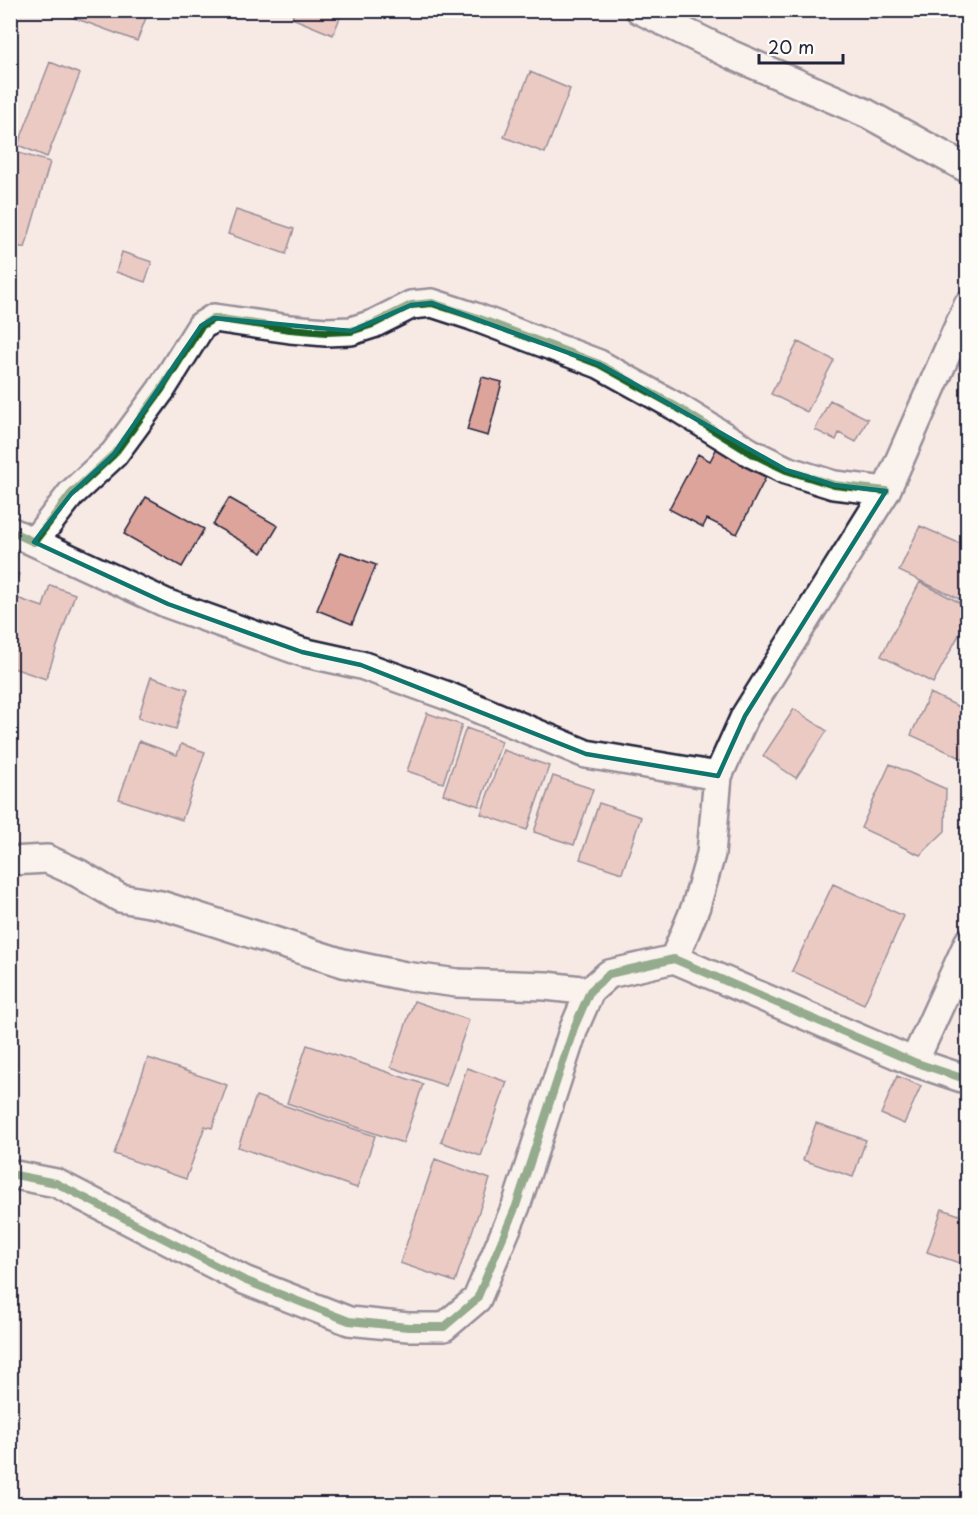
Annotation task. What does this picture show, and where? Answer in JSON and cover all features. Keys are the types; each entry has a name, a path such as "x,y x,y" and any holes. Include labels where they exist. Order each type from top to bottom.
{"street":[{"path":"640,10 732,55 866,113 968,169"},
{"path":"718,776 586,754 446,695 361,664 302,652 168,604 22,537 114,453 161,390 201,326 214,318 290,329 326,332 351,331 373,324 411,305 432,303 599,364 675,406 751,453 786,470 834,485 886,492"},
{"path":"674,959 696,906 711,854 718,776 746,716 886,492 968,305"},
{"path":"10,861 47,859 78,873 120,898 161,905 343,963 405,976 457,983 546,986 590,991"},
{"path":"914,1062 968,944"},
{"path":"10,1174 56,1183 244,1280 349,1321 408,1327 444,1327 477,1299 516,1206 574,1028 590,991 609,974 674,959 914,1062 968,1080"}],"highlighted area":[{"path":"432,303 599,364 786,470 834,485 886,491 745,716 718,776 586,754 361,665 302,652 168,604 34,542 71,494 114,454 201,326 214,318 351,331 411,305"}],"building":[{"path":"62,10 149,10 137,41 61,13"},
{"path":"295,10 343,10 333,35 292,18"},
{"path":"50,62 80,74 47,157 18,145"},
{"path":"530,72 570,89 545,153 504,137"},
{"path":"12,151 50,162 25,248 10,244 10,157"},
{"path":"236,210 294,229 286,254 228,234"},
{"path":"122,252 152,262 145,282 116,272"},
{"path":"798,342 834,360 807,412 771,394"},
{"path":"482,377 502,382 488,436 467,430"},
{"path":"830,400 868,419 856,442 839,433 836,440 815,430"},
{"path":"718,446 752,462 749,468 766,477 737,534 707,519 703,527 669,509 698,454 710,461"},
{"path":"146,497 204,529 182,567 124,534"},
{"path":"229,498 278,526 262,553 213,525"},
{"path":"920,526 968,547 968,603 899,571"},
{"path":"341,552 376,565 352,624 317,610"},
{"path":"10,571 19,574 11,596 43,607 50,585 75,594 46,679 10,667"},
{"path":"920,582 968,607 968,618 933,683 881,656"},
{"path":"151,677 188,689 176,729 138,718"},
{"path":"930,693 968,711 968,761 911,735"},
{"path":"794,709 827,731 796,778 763,756"},
{"path":"427,713 462,725 443,783 407,771"},
{"path":"466,728 502,741 479,806 443,794"},
{"path":"139,741 177,755 181,744 205,752 182,820 119,799"},
{"path":"503,750 549,766 527,830 481,814"},
{"path":"890,764 946,789 945,831 920,855 861,828"},
{"path":"553,776 593,789 574,845 534,832"},
{"path":"599,803 641,817 622,873 580,859"},
{"path":"833,884 904,916 864,1004 792,971"},
{"path":"414,1001 469,1020 446,1086 391,1067"},
{"path":"307,1045 423,1084 403,1143 287,1103"},
{"path":"148,1058 227,1085 212,1128 205,1126 186,1179 114,1154"},
{"path":"467,1068 507,1082 481,1156 441,1142"},
{"path":"897,1076 921,1086 904,1124 881,1114"},
{"path":"256,1096 375,1136 357,1188 238,1147"},
{"path":"816,1123 866,1140 853,1177 803,1160"},
{"path":"435,1159 490,1179 455,1282 400,1263"},
{"path":"942,1209 968,1218 968,1266 927,1252"}],"cycle path":[{"path":"10,531 34,542 71,494 114,454 161,390 201,326 214,318 290,329 326,332 351,331 373,324 411,305 432,303 599,364 675,406 751,453 786,470 834,485 886,491"},
{"path":"10,1174 56,1183 244,1280 349,1321 408,1327 444,1327 477,1299 516,1206 574,1028 590,991 609,974 674,959 914,1062 968,1080"}]}
